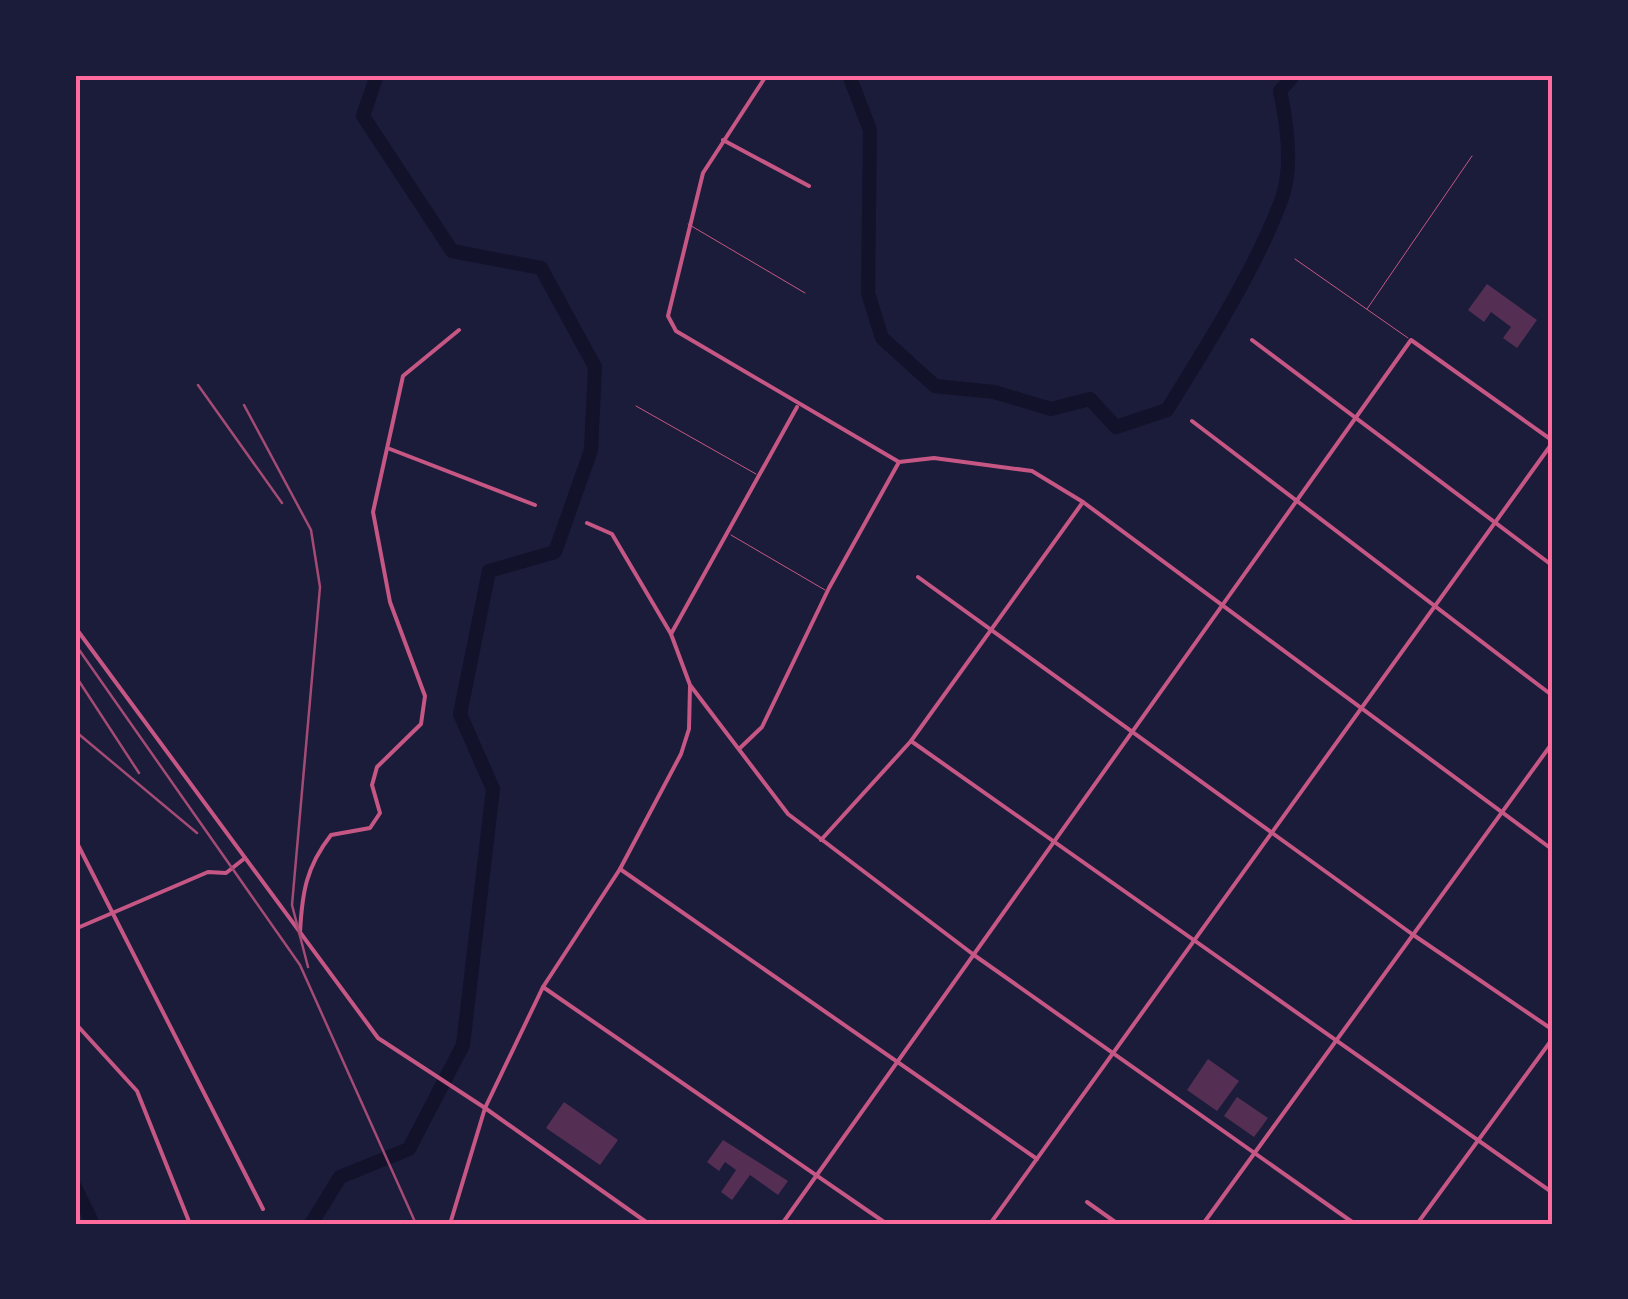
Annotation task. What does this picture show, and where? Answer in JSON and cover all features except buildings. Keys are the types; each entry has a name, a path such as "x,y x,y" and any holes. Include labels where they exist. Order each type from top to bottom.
{"street":[{"path":"766,76 703,173 688,224 670,324 900,462 934,458 1032,471 1083,502 1500,815 1553,850"},
{"path":"723,140 809,186"},
{"path":"300,933 302,889 312,859 332,835 370,828 380,813 372,786 377,768 421,724 425,696 390,602 373,512 403,376 458,330"},
{"path":"1252,340 1553,566"},
{"path":"782,1224 1410,340 1553,442 990,1224"},
{"path":"671,634 798,404"},
{"path":"1192,422 1553,696"},
{"path":"388,449 535,505"},
{"path":"740,748 762,726 827,591 900,462"},
{"path":"821,840 911,741 994,631 1083,502"},
{"path":"587,523 612,534 671,634 690,685 779,804 974,955 1355,1224"},
{"path":"918,577 1412,934 1553,1030"},
{"path":"75,627 378,1038 462,1091 649,1224"},
{"path":"450,1224 485,1108 543,987 620,870 686,742 690,685"},
{"path":"911,741 1553,1193"},
{"path":"1203,1224 1334,1038 1553,742"},
{"path":"75,839 263,1209"},
{"path":"75,929 208,872 226,873 244,858"},
{"path":"620,870 1038,1159"},
{"path":"543,987 887,1224"},
{"path":"75,1023 136,1091 190,1224"},
{"path":"1416,1224 1553,1038"},
{"path":"1087,1202 1118,1224"}],"lane":[{"path":"1367,310 1472,156"},
{"path":"688,224 805,293"},
{"path":"1295,259 1410,340"},
{"path":"636,406 759,476"},
{"path":"727,533 827,591"}],"waterway":[{"path":"311,1224 340,1177 409,1149 463,1045 493,789 460,714 489,571 555,552 591,450 595,367 541,268 452,251 363,116 377,75"},
{"path":"849,75 870,130 868,293 882,338 935,386 994,392 1051,409 1090,399 1116,427 1167,410 1259,251 1285,186 1288,145 1280,91 1294,75"},
{"path":"75,1187 93,1224"}],"railway":[{"path":"198,385 282,503"},
{"path":"244,405 311,530 320,587 292,905 308,967"},
{"path":"75,644 300,965 416,1224"},
{"path":"75,675 139,773"},
{"path":"75,731 197,833"}]}
